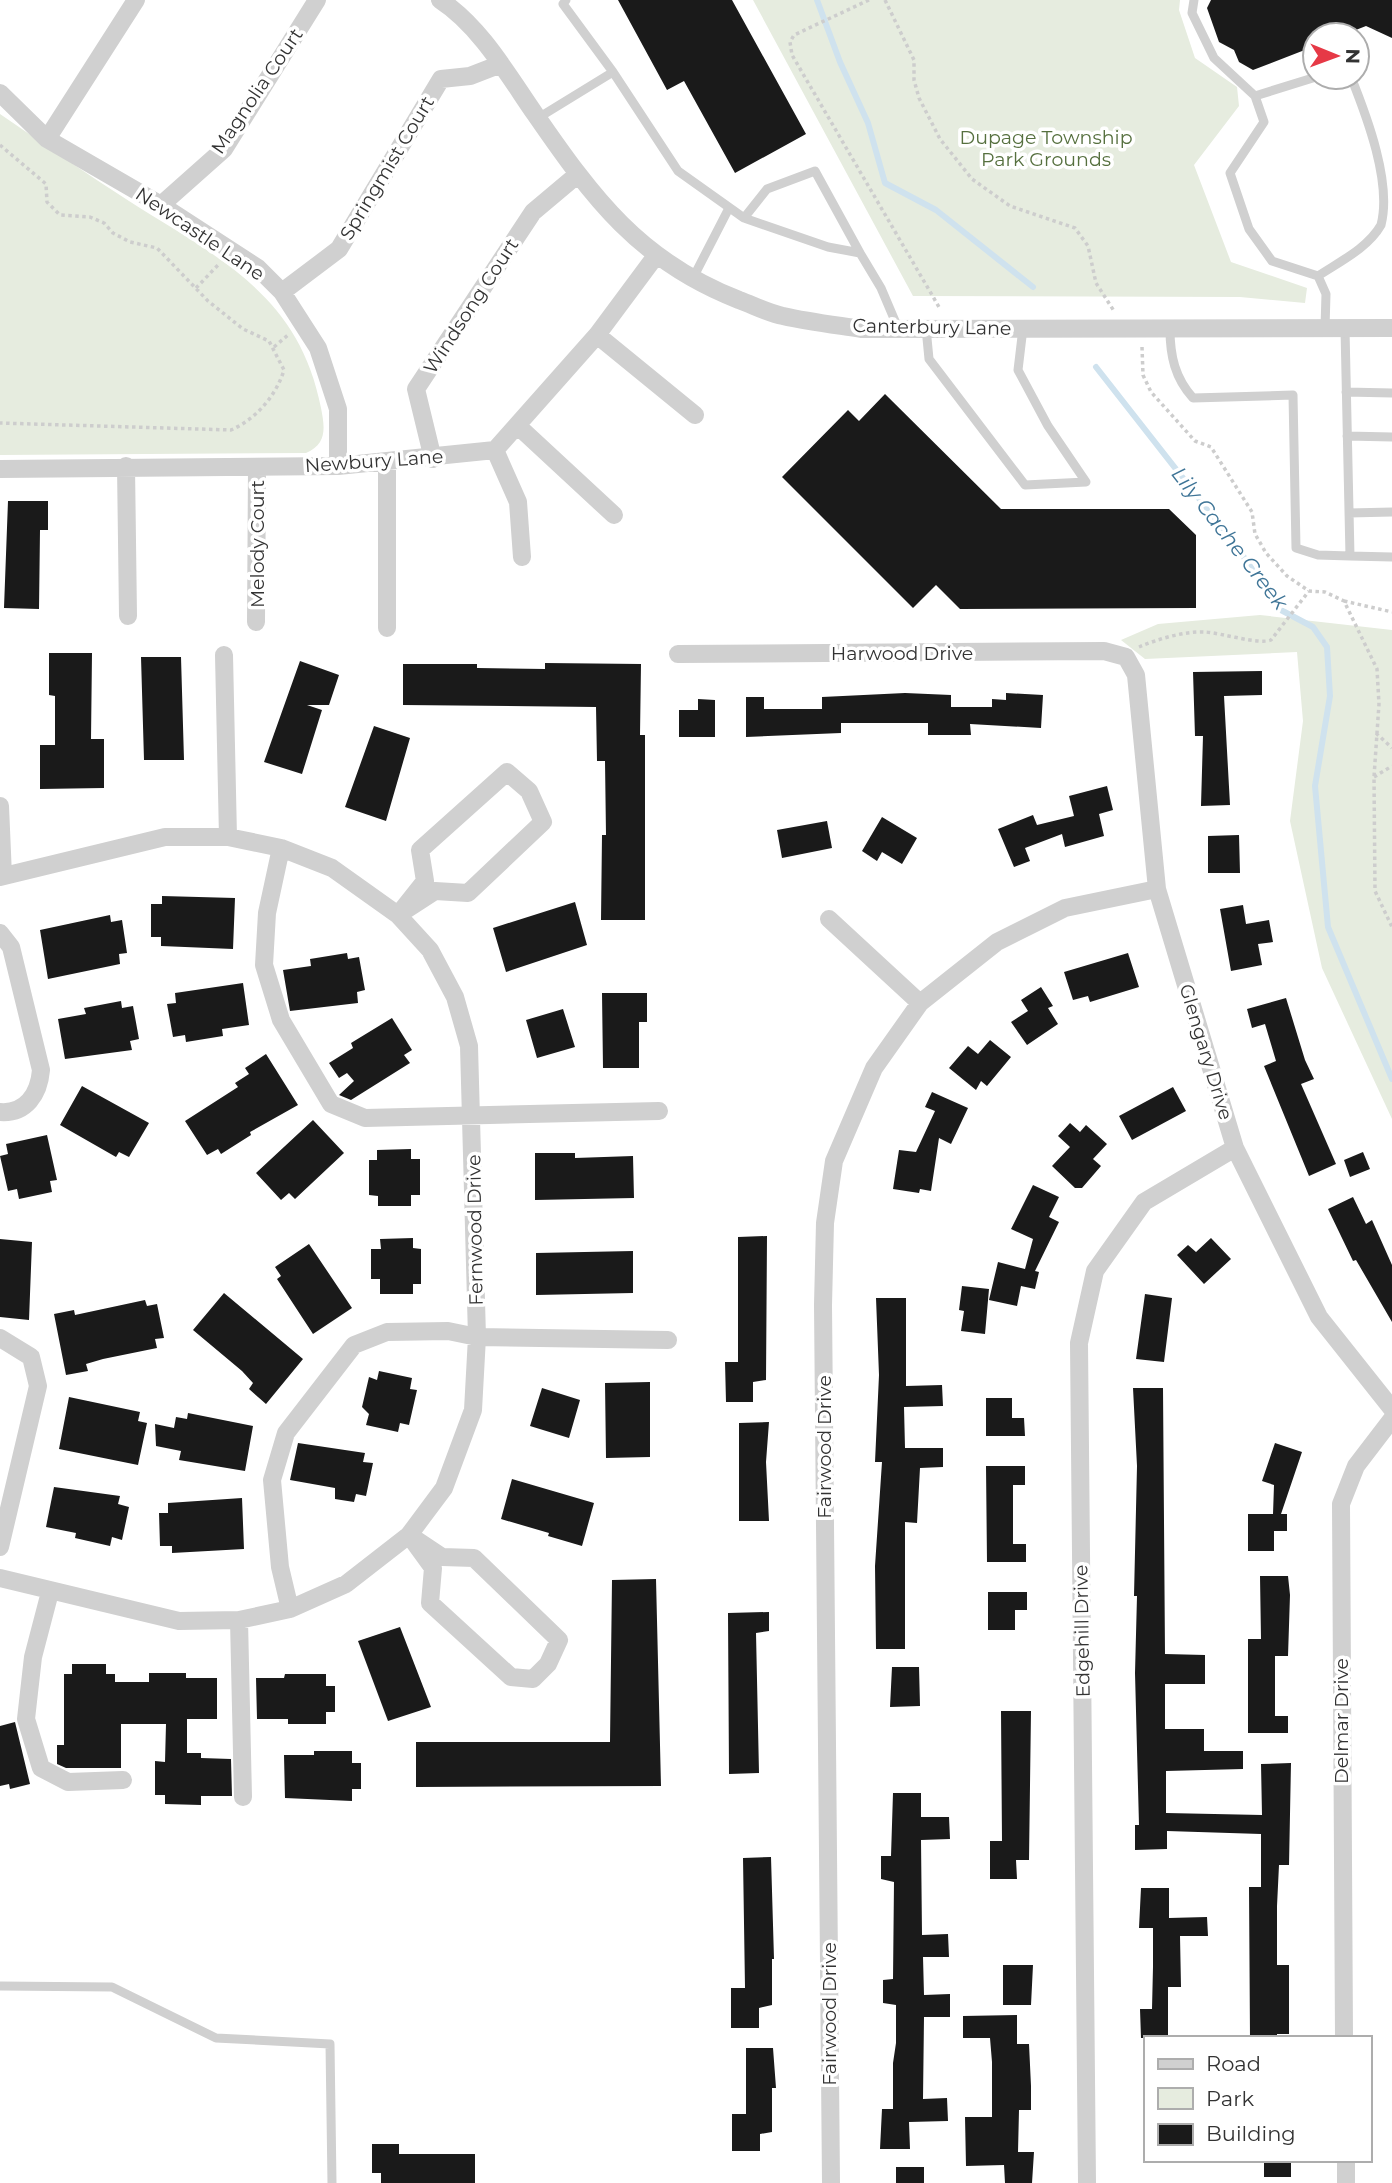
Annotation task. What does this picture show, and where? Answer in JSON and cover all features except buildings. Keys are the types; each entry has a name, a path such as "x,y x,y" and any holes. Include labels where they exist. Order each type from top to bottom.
{"street":[{"path":"47,139 136,0"},
{"name":"Magnolia Court","path":"161,205 224,149 317,0"},
{"name":"Canterbury Lane","path":"440,0 453,9 500,64 578,175 614,218 655,257 716,291 781,316 862,329 1392,328"},
{"name":"Springmist Court","path":"282,292 339,249 441,79 470,76 500,64"},
{"name":"Newcastle Lane","path":"0,93 47,139 161,205 231,250 258,268 282,292 318,348 338,409 338,466"},
{"name":"Windsong Court","path":"433,458 416,389 533,212 578,175"},
{"path":"522,557 518,502 495,450 519,427 597,335 655,257"},
{"path":"597,335 695,415"},
{"path":"519,427 614,515"},
{"name":"Newbury Lane","path":"0,469 338,466 495,450"},
{"path":"387,462 387,628"},
{"path":"125,466 128,616"},
{"name":"Melody Court","path":"256,622 257,467"},
{"name":"Harwood Drive","path":"678,654 1104,651 1126,657"},
{"path":"224,655 228,836"},
{"name":"Glengary Drive","path":"1126,657 1136,675 1157,889 1235,1148 1319,1317 1392,1409"},
{"path":"507,772 528,791 543,821 468,893 435,891 398,915 425,881 420,850 507,772"},
{"path":"0,806 1,877"},
{"name":"Fernwood Drive","path":"0,1578 179,1621 239,1620 290,1609 346,1584 409,1535 444,1488 472,1410 477,1337 473,1114 469,1046 455,998 430,950 398,915 332,868 281,848 228,836 165,837 1,877"},
{"path":"281,848 267,913 264,965 281,1020 331,1104 365,1118 659,1111"},
{"name":"Fairwood Drive","path":"831,2183 823,1319 825,1223 834,1161 874,1069 920,1003 997,942 1065,908 1157,889"},
{"path":"829,919 920,1003"},
{"path":"0,933 11,947 41,1070 40,1085 33,1098 23,1108 0,1112"},
{"name":"Edgehill Drive","path":"1087,2183 1079,1343 1095,1271 1144,1202 1235,1148"},
{"path":"290,1609 280,1567 272,1480 286,1433 354,1345 387,1332 449,1331 477,1337 667,1340"},
{"path":"0,1338 32,1357 38,1386 0,1548"},
{"name":"Delmar Drive","path":"1344,2036 1341,1504 1356,1466 1392,1419"},
{"path":"409,1535 442,1558 474,1558 559,1640 548,1664 533,1679 511,1676 430,1603 433,1567 409,1535"},
{"path":"50,1592 33,1657 26,1719 41,1768 68,1782 123,1780"},
{"path":"239,1620 243,1797"},
{"path":"1346,2162 1346,2183"}],"lane":[{"path":"1194,0 1192,13 1214,58 1255,96 1264,122 1230,173 1249,229 1272,261 1318,276 1326,294 1325,328"},
{"path":"563,1 678,171 744,218 828,247 860,253"},
{"path":"538,118 613,72"},
{"path":"1255,96 1301,82"},
{"path":"1318,276 1360,247 1381,225 1390,198 1383,155 1357,91"},
{"path":"744,218 767,189 815,171 881,288 898,328"},
{"path":"693,278 729,208"},
{"path":"926,328 929,359 1025,485 1086,482 1048,426 1018,370 1023,328"},
{"path":"1345,328 1350,556"},
{"path":"1170,329 1170,352 1181,385 1193,398 1293,395 1296,548 1318,555 1392,557"},
{"path":"1346,392 1392,393"},
{"path":"1347,436 1392,437"},
{"path":"1349,513 1392,512"},
{"path":"0,1986 112,1987 216,2038 330,2044 332,2183"}],"path":[{"path":"869,0 800,32 790,42 792,55 939,307"},
{"path":"885,0 914,60 914,80 919,98 940,139 972,179 1010,206 1075,228 1087,246 1096,283 1116,312"},
{"path":"0,145 46,184 47,202 60,215 90,217 104,223 113,233 130,242 157,248 196,288 243,329 269,341 284,370 279,387 247,423 231,430 190,431 0,423"},
{"path":"196,288 231,250"},
{"path":"1142,347 1143,374 1151,392 1195,441 1211,447 1252,512 1255,534 1266,553 1287,576 1309,591 1325,592 1344,601 1392,612"},
{"path":"1126,657 1154,640 1201,632 1239,635 1255,642 1270,640 1309,591"},
{"path":"1344,601 1377,669 1380,704 1374,777 1375,891 1392,927"},
{"path":"1376,733 1392,748"},
{"path":"1374,777 1392,766"}],"green space":[{"name":"Dupage Township Park Grounds","path":"753,0 1180,0 1179,10 1195,58 1237,87 1239,106 1194,165 1231,262 1307,288 1305,303 1240,297 913,296"},
{"path":"0,114 96,180 223,261 274,307 294,336 310,369 323,422 323,435 318,445 306,453 0,455"},
{"path":"1260,615 1392,630 1392,1119 1322,968 1290,821 1303,721 1297,652 1145,659 1121,640 1158,624"}],"waterway":[{"name":"Lily Cache Creek","path":"817,0 840,62 868,123 885,183 936,210 1033,287"},
{"name":"Lily Cache Creek","path":"1096,367 1237,547 1279,609 1313,627 1327,647 1330,696 1315,786 1328,927 1392,1079"}]}
